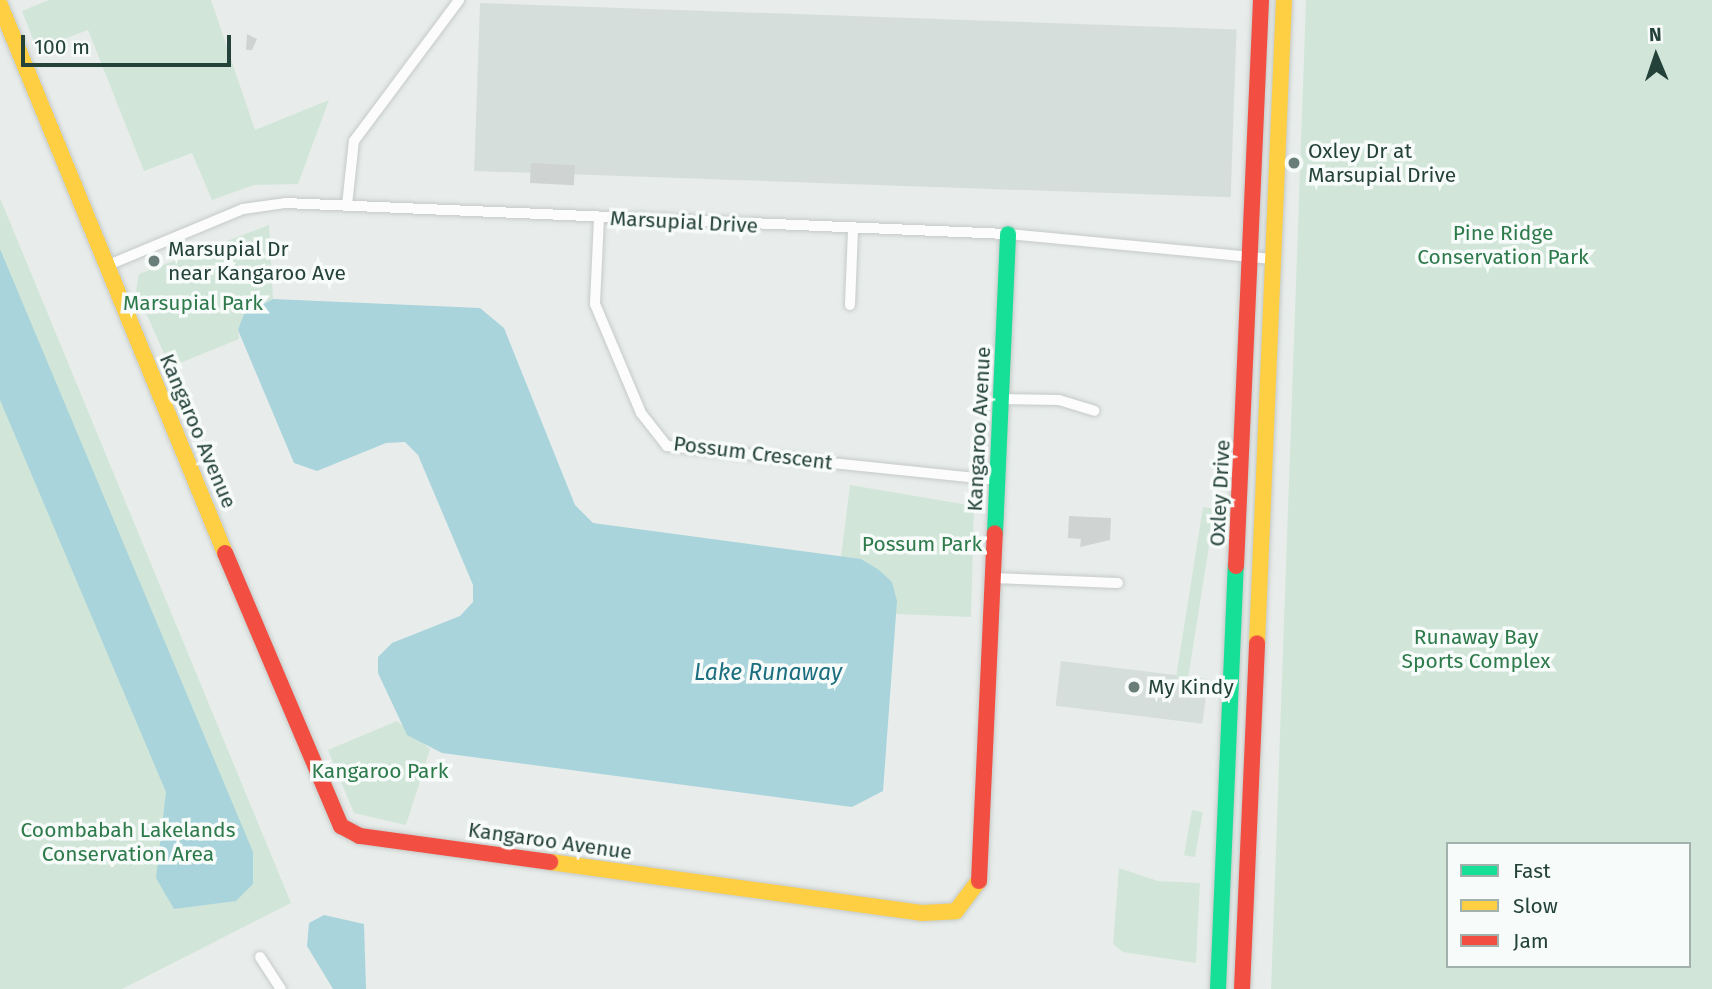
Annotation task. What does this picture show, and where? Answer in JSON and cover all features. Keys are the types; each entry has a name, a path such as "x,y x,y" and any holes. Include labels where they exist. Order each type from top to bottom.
{"street":[{"path":"347,205 354,141 459,0"},
{"name":"Oxley Drive","path":"1218,989 1261,0"},
{"name":"Oxley Drive","path":"1242,989 1284,0"},
{"name":"Kangaroo Avenue","path":"0,5 331,811 360,836 922,913 956,911 980,879 1008,234"},
{"name":"Marsupial Drive","path":"106,266 250,207 347,205 853,230 1008,234 1249,259 1273,259"},
{"name":"Possum Crescent","path":"599,218 595,303 641,413 667,446 997,481"},
{"path":"850,305 853,230"},
{"path":"1001,400 1059,400 1094,411"},
{"path":"993,578 1118,583"},
{"path":"260,957 281,989"}],"shaded area":[{"path":"480,3 1237,29 1231,197 474,171"},
{"name":"My Kindy","path":"1061,661 1208,679 1202,724 1056,706"}],"green space":[{"path":"49,0 211,0 255,130 329,100 298,184 254,185 212,200 192,153 144,171 88,30 37,49 22,11"},
{"path":"1306,0 1712,0 1712,989 1271,989"},
{"name":"Coombabah Lakelands Conservation Area","path":"0,198 291,903 122,989 0,989"},
{"name":"Marsupial Park","path":"269,225 273,299 253,308 238,330 239,339 170,367 136,290 139,274"},
{"name":"Possum Park","path":"850,485 974,506 971,617 896,614 892,582 861,559 841,557"},
{"path":"1203,507 1215,509 1188,679 1176,677"},
{"name":"Kangaroo Park","path":"397,721 430,749 406,825 354,813 328,750"},
{"path":"1192,810 1203,812 1195,857 1184,855"},
{"path":"1119,868 1158,881 1200,883 1196,963 1123,952 1113,944"}],"water":[{"path":"0,249 253,852 253,884 236,901 174,909 156,878 166,792 0,400"},
{"name":"Lake Runaway","path":"273,299 480,308 504,328 575,505 593,523 861,559 879,570 892,582 897,601 883,791 852,807 442,753 407,735 378,673 378,657 392,643 460,616 473,602 473,585 418,455 405,442 386,443 317,471 294,463 238,330 244,314"},
{"path":"324,915 364,924 366,989 333,989 307,946 309,923"}],"building":[{"path":"247,34 257,39 252,50 246,50"},
{"path":"531,163 575,165 574,185 530,183"},
{"path":"1069,516 1111,518 1110,540 1080,547 1081,539 1068,538"}],"traffic: fast":[{"path":"995,533 1008,234"},
{"path":"1218,989 1236,566"}],"traffic: slow":[{"path":"1257,643 1284,0"},
{"path":"0,5 225,553"},
{"path":"550,862 922,913 956,911 979,881"}],"traffic: jam":[{"path":"1236,566 1261,0"},
{"path":"979,881 995,533"},
{"path":"225,553 341,826 360,836 550,862"},
{"path":"1242,989 1257,643"}],"place":[{"name":"Oxley Dr at Marsupial Drive","path":"1294,163"},
{"name":"Marsupial Dr near Kangaroo Ave","path":"154,261"},
{"name":"My Kindy","path":"1134,687"}],"park label":[{"name":"Pine Ridge Conservation Park","path":"1503,245"},
{"name":"Runaway Bay Sports Complex","path":"1476,649"}]}
